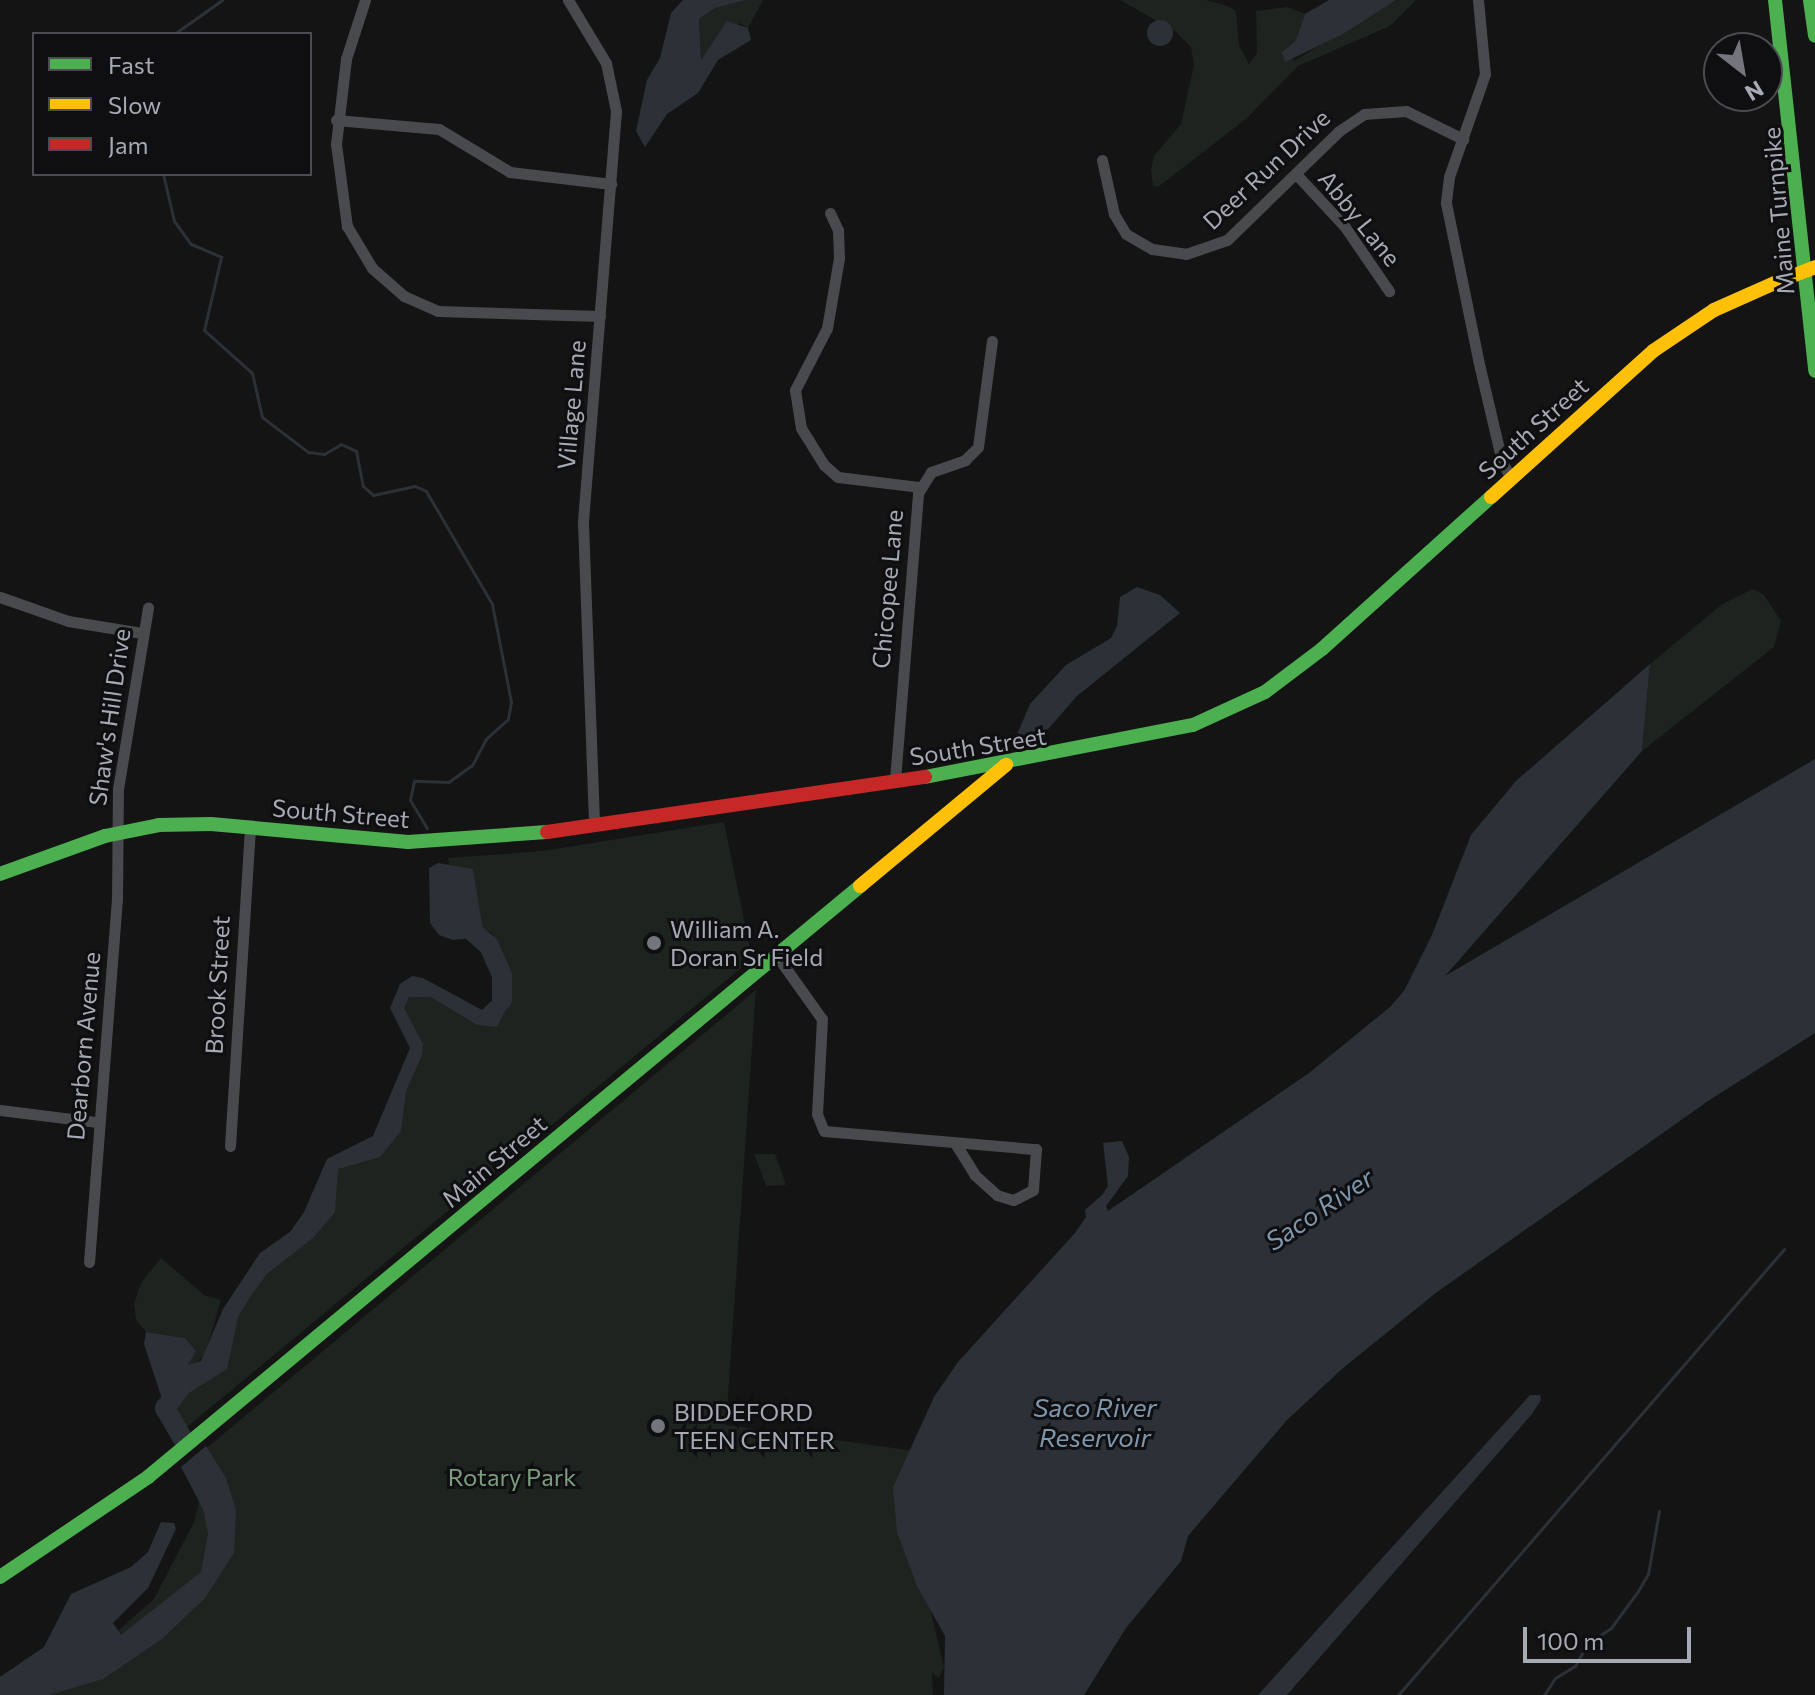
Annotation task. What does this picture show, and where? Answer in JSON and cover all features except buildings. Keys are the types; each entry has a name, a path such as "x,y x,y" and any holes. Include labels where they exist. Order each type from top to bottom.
{"main road":[{"name":"Maine Turnpike","path":"1775,0 1815,371"},
{"path":"1810,0 1815,36"},
{"name":"South Street","path":"0,874 115,834 174,824 250,827 424,843 594,825 1006,765 1162,735 1265,692 1322,649 1674,335 1714,310 1815,267"},
{"name":"Main Street","path":"0,1577 148,1477 1006,765"}],"street":[{"path":"365,0 346,59 336,120 337,171 347,226 366,261 394,289 438,311 600,316"},
{"name":"Village Lane","path":"568,0 599,48 610,79 616,111 582,540 594,825"},
{"path":"1478,0 1485,74 1449,177 1447,215 1502,462 1511,478"},
{"name":"Deer Run Drive","path":"1102,160 1114,214 1126,234 1145,247 1175,254 1205,251 1227,240 1350,122 1372,111 1406,111 1463,139"},
{"path":"336,120 439,129 510,172 611,184"},
{"name":"Abby Lane","path":"1296,174 1345,227 1389,291"},
{"path":"830,213 838,230 839,258 827,328 795,390 801,428 824,465 838,477 920,487"},
{"name":"Chicopee Lane","path":"895,780 920,487 937,469 975,452 992,341"},
{"path":"0,597 59,618 142,633"},
{"name":"Shaw's Hill Drive","path":"115,834 122,751 148,607"},
{"name":"Brook Street","path":"230,1146 250,827"},
{"name":"Dearborn Avenue","path":"89,1262 97,1122 117,900 115,834"},
{"path":"777,956 822,1019 817,1114 824,1131 1036,1149 1033,1190 1019,1199 997,1195 975,1175 955,1143"},
{"path":"0,1110 97,1122"}],"green space":[{"path":"746,0 763,0 748,28 740,23 701,60 699,19 715,8"},
{"path":"1120,0 1206,0 1228,6 1236,11 1239,45 1249,64 1257,53 1256,11 1288,7 1305,14 1296,40 1285,49 1294,61 1396,0 1416,0 1390,26 1298,66 1246,119 1158,187 1153,185 1151,169 1154,156 1181,124 1194,65 1191,47 1176,32"},
{"path":"1753,589 1764,595 1781,621 1774,647 1642,751 1650,664 1721,605"},
{"path":"724,822 752,959 181,1432 182,1419 175,1419 168,1406 198,1374 239,1301 308,1229 329,1171 371,1152 416,1055 398,1005 411,986 475,1012 488,1009 500,995 499,953 492,933 460,919 448,858 542,851"},
{"name":"Rotary Park","path":"756,990 726,1425 923,1452 926,1591 944,1667 939,1678 932,1673 933,1695 15,1695 77,1667 154,1599 194,1522 206,1476 197,1456"},
{"path":"754,1154 775,1154 786,1185 766,1186"},
{"path":"161,1258 204,1295 221,1300 205,1355 192,1366 188,1365 195,1350 185,1338 146,1332 136,1320 134,1304 141,1283"}],"water":[{"path":"683,0 746,0 715,8 699,19 701,60 727,21 748,28 751,40 718,60 698,93 667,114 645,147 636,131 647,80 660,58 671,13"},
{"path":"1329,0 1396,0 1343,34 1285,62 1282,52 1296,40 1305,14"},
{"path":"1160,20 1169,24 1173,33 1169,42 1160,46 1151,42 1147,33 1151,24"},
{"path":"1137,587 1160,595 1180,613 1077,696 1043,735 1013,744 1030,704 1066,665 1111,638 1117,626 1120,597"},
{"name":"Saco River Reservoir","path":"1650,664 1642,751 1445,976 1815,759 1815,1033 1711,1099 1437,1292 1343,1368 1287,1420 1188,1536 1181,1561 1126,1628 1084,1695 944,1695 945,1636 917,1586 897,1532 893,1487 934,1397 958,1362 1075,1233 1086,1217 1085,1210 1108,1186 1103,1143 1122,1141 1129,1157 1128,1176 1106,1206 1108,1211 1309,1073 1390,1007 1404,991 1432,935 1471,835 1516,781"},
{"path":"438,863 473,869 484,937 453,940 439,935 430,923 429,868"},
{"path":"502,975 509,1003 497,1027 477,1025 431,997 409,997 404,1008 423,1044 422,1055 406,1091 401,1131 380,1157 338,1169 335,1212 314,1237 267,1274 250,1297 238,1317 227,1369 165,1408 144,1344 146,1332 185,1338 196,1351 188,1365 201,1361 223,1309 260,1253 290,1232 304,1212 327,1159 373,1136 410,1048 390,1008 400,984 412,976 423,978 482,1010 500,993"},
{"path":"1530,1395 1540,1395 1541,1400 1532,1414 1287,1695 1258,1695"},
{"path":"206,1446 226,1478 236,1510 234,1553 205,1598 162,1639 103,1679 49,1695 0,1695 0,1677 44,1647 71,1594 131,1567 148,1552 161,1522 174,1523 176,1529 148,1588 113,1623 121,1635 201,1572 208,1534 203,1509 181,1467"}],"waterway":[{"path":"177,32 222,0"},
{"path":"163,176 174,221 191,244 221,257 204,330 252,373 262,417 308,452 324,454 341,444 356,451 363,486 373,495 415,486 426,491 492,604 511,702 508,719 486,739 472,765 449,782 414,781 410,800 427,828"},
{"path":"464,924 489,946 502,975 502,1000"},
{"path":"1398,1695 1784,1249"},
{"path":"182,1385 165,1408 182,1437"},
{"path":"1544,1695 1555,1678 1575,1666 1588,1643 1611,1628 1638,1591 1648,1574 1659,1511"}],"traffic: fast":[{"path":"1775,0 1815,371"},
{"path":"1810,0 1815,36"},
{"path":"925,777 1193,725 1265,692 1322,649 1491,497"},
{"path":"0,874 105,836 159,825 211,824 408,842 547,832"},
{"path":"0,1577 148,1477 860,886"}],"traffic: slow":[{"path":"1779,281 1815,267"},
{"path":"1491,497 1653,351 1714,310 1779,281"},
{"path":"860,886 1006,765"}],"traffic: jam":[{"path":"547,832 925,777"}],"place":[{"name":"William A. Doran Sr Field","path":"654,943"},
{"name":"BIDDEFORD TEEN CENTER","path":"658,1426"}],"water label":[{"name":"Saco River","path":"1319,1209"}]}
